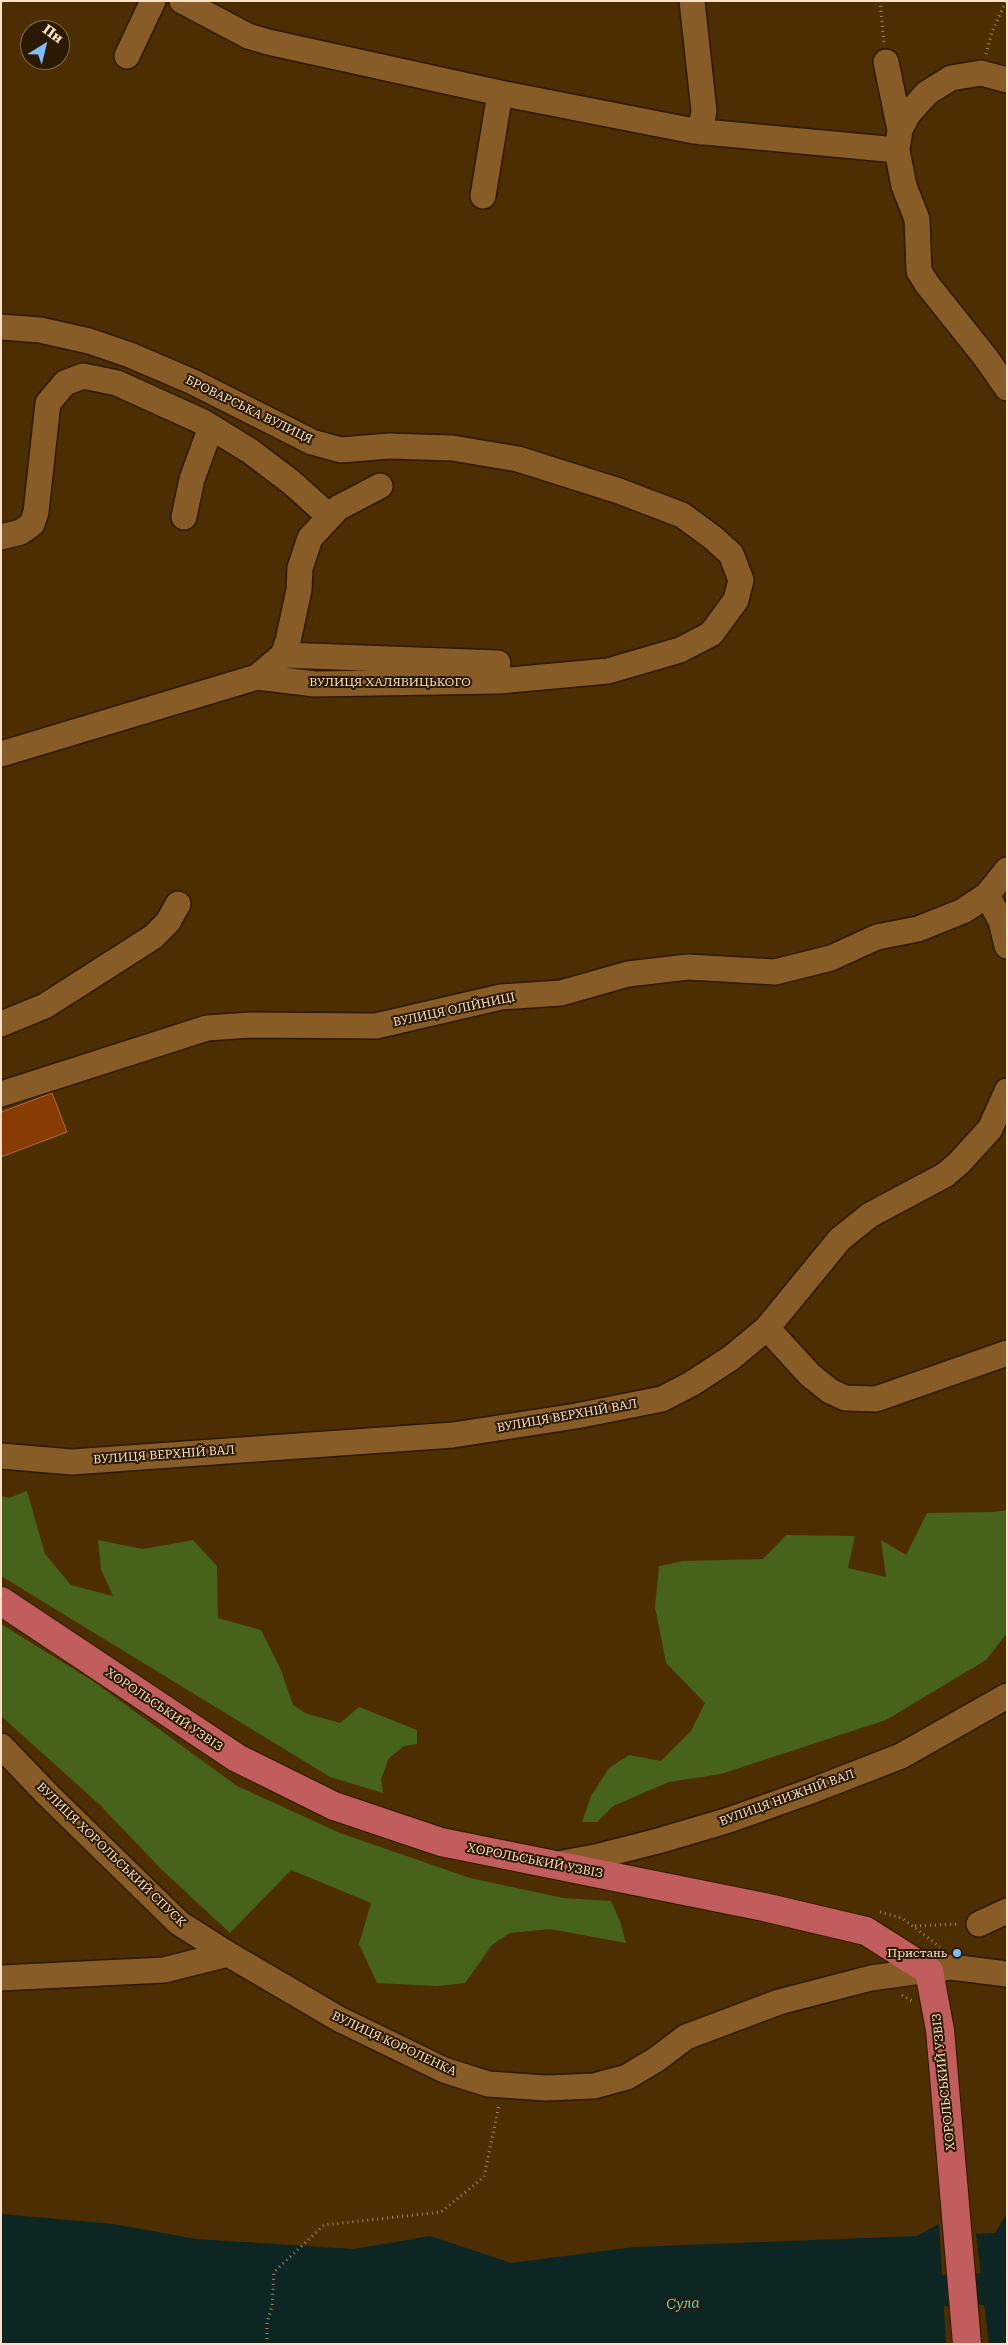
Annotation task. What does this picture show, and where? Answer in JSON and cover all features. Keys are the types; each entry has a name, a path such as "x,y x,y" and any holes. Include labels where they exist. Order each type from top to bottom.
{"main road":[{"name":"ХОРОЛЬСЬКИЙ УЗВІЗ","path":"1,1601 237,1758 289,1786 334,1806 441,1842 764,1907 866,1931 936,1960 940,2030 967,2344"}],"street":[{"path":"127,56 153,1"},
{"path":"182,1 248,36 268,42 500,93 700,132 899,140"},
{"path":"692,1 704,111 700,132"},
{"path":"886,62 899,140 904,186 917,219 919,271 1007,388"},
{"path":"899,140 908,114 927,93 951,78 981,73 1007,80"},
{"path":"483,196 500,93"},
{"name":"БРОВАРСЬКА ВУЛИЦЯ","path":"1,327 40,330 90,340 193,382 312,442 322,445 341,450 389,446 452,448 518,459 619,491 682,515 731,554 741,580 736,600"},
{"path":"1,537 21,532 32,524 36,512 48,403 64,382 83,376 117,383 160,401 212,427 250,451 291,482 329,516"},
{"path":"184,517 192,479 212,427"},
{"path":"257,677 283,655 288,641 299,590 300,568 310,538 338,508 380,486"},
{"name":"ВУЛИЦЯ ХАЛЯВИЦЬКОГО","path":"1,754 257,677 315,684 499,681 608,672 680,650 710,634 736,600"},
{"path":"283,655 498,663"},
{"name":"ВУЛИЦЯ ОЛІЙНИЦІ","path":"1,1094 207,1028 250,1025 376,1026 501,997 561,993 628,974 688,967 775,972 831,958 876,937 918,929 963,911 986,895 1007,870"},
{"path":"986,895 1001,921 1007,946"},
{"path":"1,1024 45,1006 153,937 168,922 178,904"},
{"name":"ВУЛИЦЯ ВЕРХНІЙ ВАЛ","path":"1,1456 72,1462 453,1435 576,1416 662,1399 691,1384 731,1358 767,1328 840,1239 870,1216 945,1175 959,1163 990,1129 1007,1091"},
{"path":"767,1328 810,1375 830,1391 845,1398 876,1399 1007,1353"},
{"name":"ВУЛИЦЯ НИЖНІЙ ВАЛ","path":"554,1865 658,1841 729,1820 811,1790 901,1756 1007,1696"},
{"name":"ВУЛИЦЯ ХОРОЛЬСЬКИЙ СПУСК","path":"1,1746 48,1795 180,1923 228,1954"},
{"path":"979,1924 1007,1911"},
{"path":"1,1978 164,1970 228,1954"},
{"name":"ВУЛИЦЯ КОРОЛЕНКА","path":"228,1954 339,2019 444,2070 488,2084 546,2088 594,2086 627,2077 657,2059 686,2036 779,2002 936,1960 951,1968 1007,1974"}],"path":[{"path":"880,1 886,62"},
{"path":"981,73 992,32 1006,1"},
{"path":"875,1911 902,1918 915,1926 936,1960"},
{"path":"915,1926 979,1924"},
{"path":"267,2344 267,2322 272,2307 274,2272 324,2226 441,2212 484,2177 502,2085"}],"green space":[{"path":"27,1491 45,1554 71,1585 113,1596 101,1570 98,1540 143,1549 193,1540 217,1566 218,1618 261,1630 281,1670 293,1705 305,1713 340,1723 359,1707 417,1730 417,1744 404,1746 389,1758 381,1779 383,1793 330,1777 1,1576 1,1496 9,1498"},
{"path":"1007,1510 1007,1633 986,1660 886,1720 721,1774 669,1782 613,1806 597,1822 582,1822 591,1796 609,1768 629,1755 661,1761 691,1731 705,1703 666,1663 655,1607 659,1566 683,1561 763,1559 786,1535 855,1536 848,1568 886,1577 881,1540 906,1555 927,1513 994,1512"},
{"path":"1,1624 93,1681 237,1786 340,1833 470,1878 563,1898 611,1901 620,1921 626,1943 550,1929 510,1933 492,1945 465,1983 437,1986 377,1983 359,1944 371,1903 291,1870 230,1933 162,1870 100,1805 1,1716"}],"water":[{"path":"1007,2213 1007,2344 989,2344 976,2234 995,2233"},
{"path":"1,2214 114,2224 196,2239 354,2249 430,2236 511,2263 634,2247 917,2236 939,2224 946,2344 1,2344"}],"building":[{"path":"52,1093 67,1132 1,1157 1,1112"}],"waterway":[{"name":"Сула","path":"901,2293 981,2289 1007,2293"}],"place":[{"name":"Пристань","path":"957,1953"}]}
